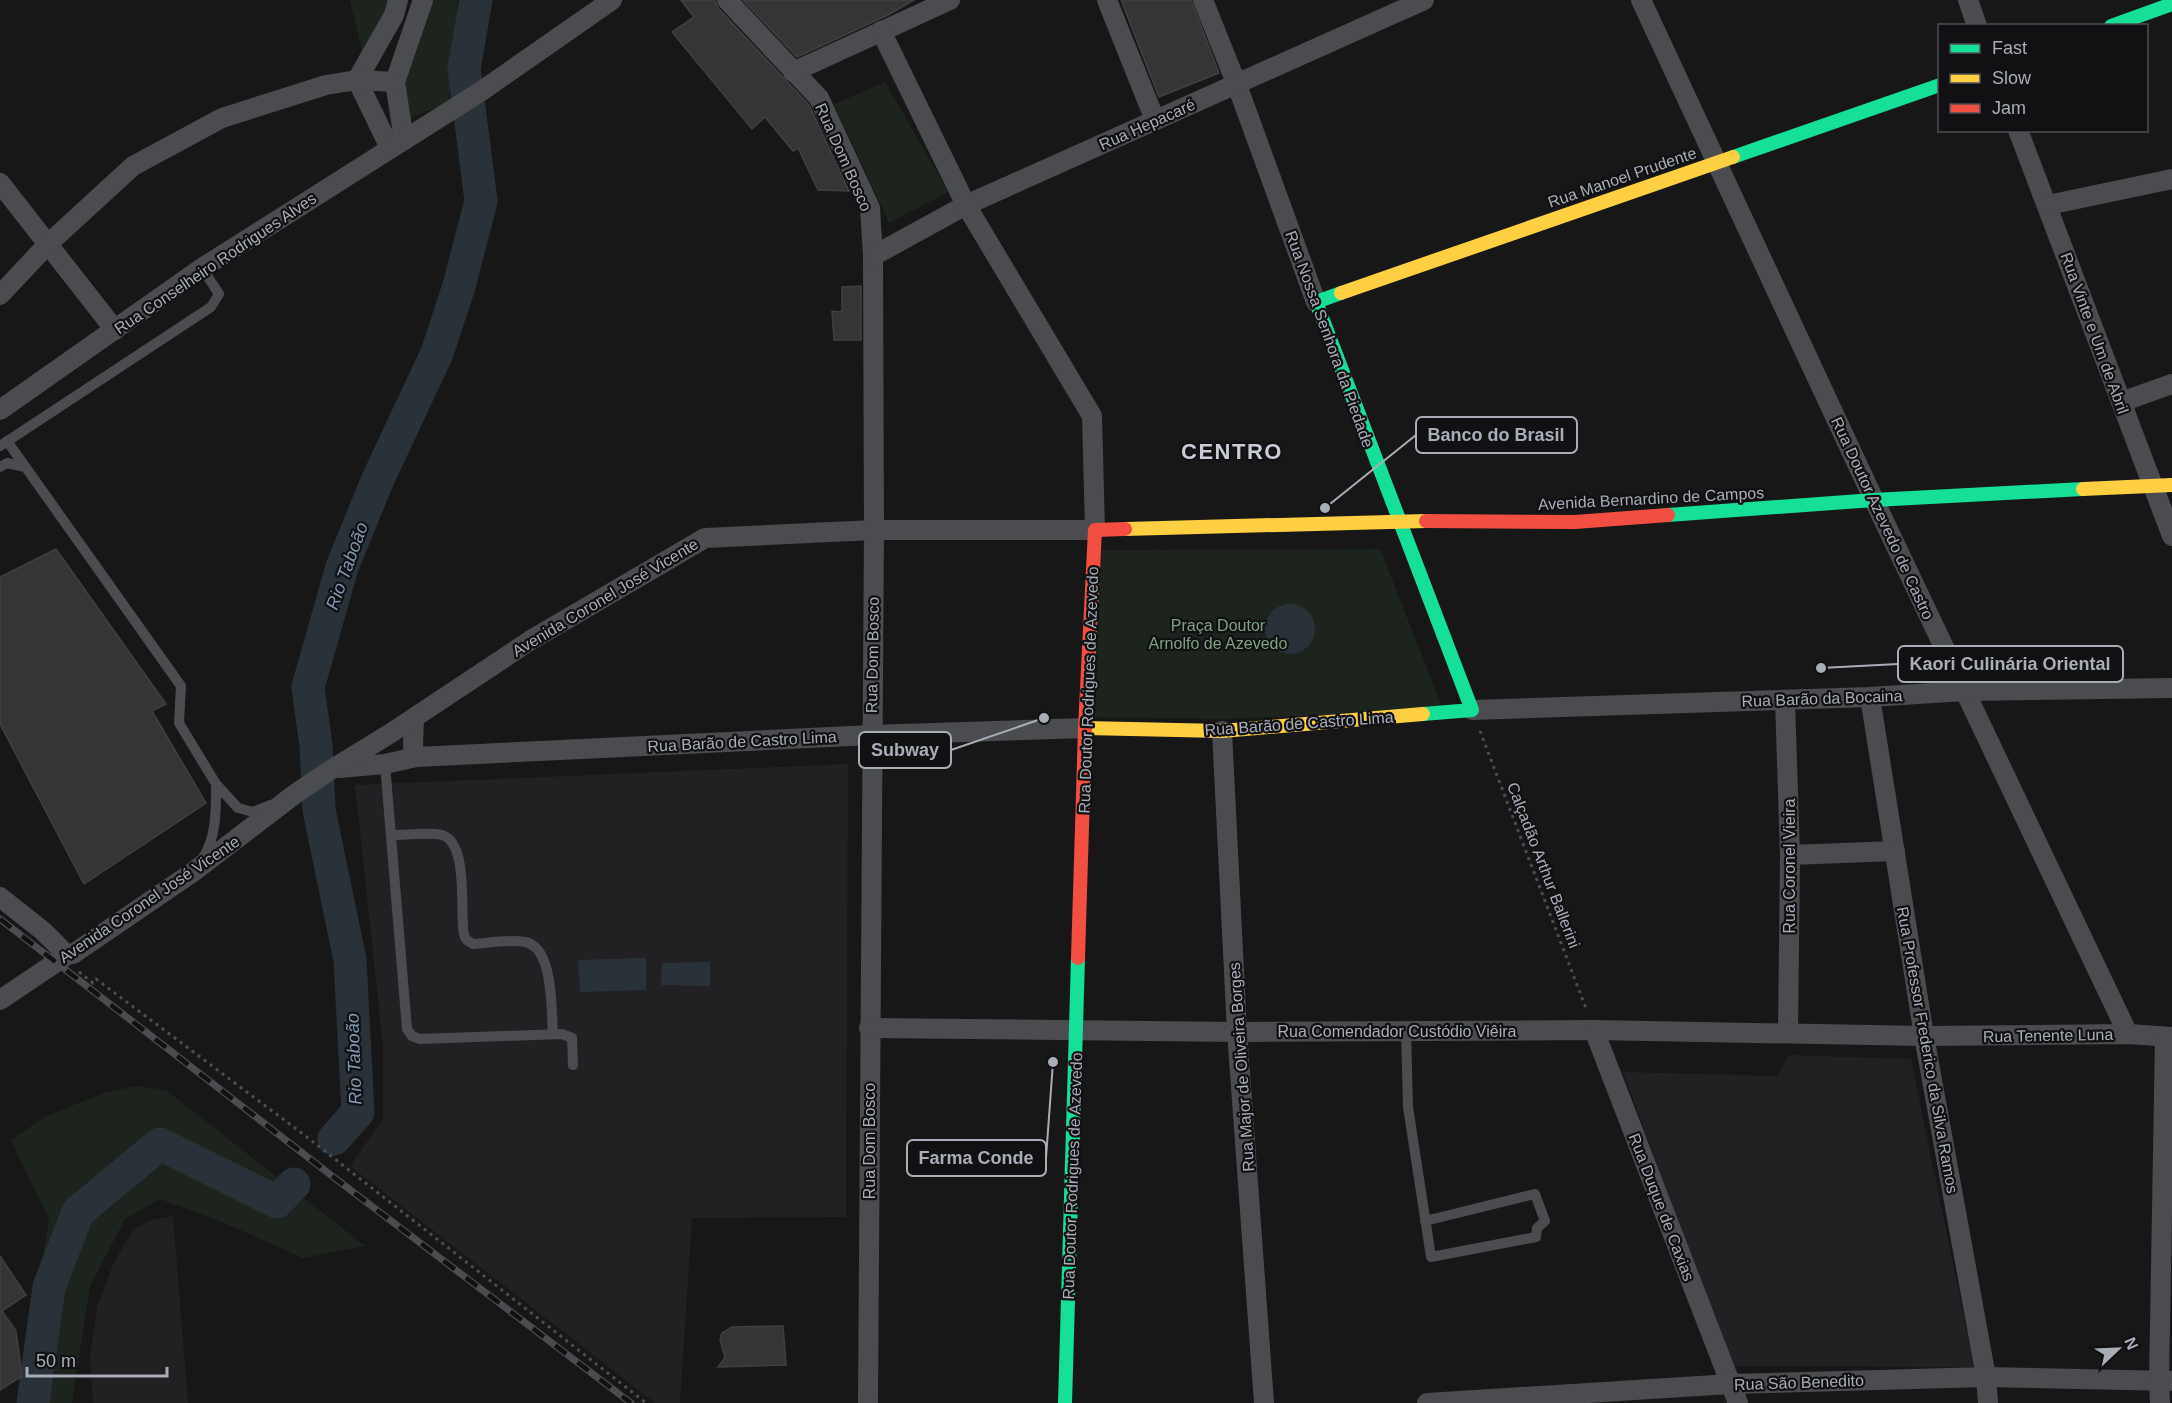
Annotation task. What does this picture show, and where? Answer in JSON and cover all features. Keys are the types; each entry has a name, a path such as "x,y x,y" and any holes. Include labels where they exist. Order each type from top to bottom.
{"street":[{"path":"357,80 394,15 398,0"},
{"path":"397,144 394,82 423,0"},
{"name":"Rua Conselheiro Rodrigues Alves","path":"0,410 202,268 483,90 612,0"},
{"name":"Rua Dom Bosco","path":"727,0 819,98 870,208 873,256 874,530 868,1403"},
{"path":"793,72 950,0"},
{"path":"1107,0 1155,120"},
{"name":"Rua Nossa Senhora da Piedade","path":"1203,0 1237,85 1398,521 1472,710"},
{"name":"Rua Hepacaré","path":"873,256 966,205 1424,0"},
{"name":"Rua Doutor Azevedo de Castro","path":"1641,0 1874,500 2128,1034"},
{"path":"1968,0 1976,24"},
{"path":"2117,24 2172,4"},
{"name":"Rua Doutor Rodrigues de Azevedo","path":"881,31 966,205 1092,416 1095,530 1084,728 1065,1403"},
{"path":"357,80 397,144"},
{"path":"0,295 48,244 133,166 222,118 326,85 357,80 394,82"},
{"name":"Rua Manoel Prudente","path":"1316,302 1938,86"},
{"name":"Rua Vinte e Um de Abril","path":"2019,132 2121,402 2163,485 2172,536"},
{"path":"2048,205 2172,179"},
{"path":"0,183 115,330"},
{"path":"2121,402 2172,384"},
{"name":"Avenida Bernardino de Campos","path":"1095,530 1398,521 1575,522 1874,500 2163,485"},
{"name":"Avenida Coronel José Vicente","path":"0,1000 67,955 73,954 193,872 295,794 392,733 531,640 705,538 874,530 1095,530"},
{"name":"Rua Barão da Bocaina","path":"1472,710 1870,697 1965,691 2172,688"},
{"name":"Rua Professor Frederico da Silva Ramos","path":"1870,697 1924,1036 1986,1377 1988,1403"},
{"name":"Rua Coronel Vieira","path":"1785,700 1790,855 1788,1033"},
{"name":"Rua Barão de Castro Lima","path":"333,770 385,765 416,757 871,735 1084,728 1222,731 1472,710"},
{"path":"414,718 413,746 416,757"},
{"name":"Rua Major de Oliveira Borges","path":"1222,731 1237,1032 1264,1403"},
{"path":"385,765 385,754 392,733"},
{"path":"1790,855 1895,851"},
{"path":"0,897 43,931 67,955"},
{"path":"43,931 78,942 95,931 124,919"},
{"name":"Rua Comendador Custódio Viêira","path":"869,1028 1237,1032 1594,1029 1924,1036"},
{"name":"Rua Duque de Caxias","path":"1594,1029 1738,1403"},
{"name":"Rua Tenente Luna","path":"1924,1036 2128,1034 2168,1037"},
{"path":"2160,1403 2165,1382 2168,1037"},
{"name":"Rua São Benedito","path":"1427,1403 1605,1398 1731,1384 1986,1377 2165,1382"}],"lane":[{"path":"202,268 219,294 211,307 4,444 25,467 181,686 179,723 216,784 238,808 254,812 295,794"},
{"path":"0,468 7,464 25,467"},
{"path":"385,765 407,1029 412,1036 420,1039 562,1034 572,1038 573,1065"},
{"path":"193,872 207,853 216,817 216,784"},
{"path":"391,835 442,835 451,839 460,864 462,916 466,940 473,944 524,941 532,944 541,952 549,975 553,1034"},
{"path":"1406,1030 1408,1107 1425,1221 1431,1257 1536,1237 1537,1228 1545,1221 1535,1194 1425,1221"}],"path":[{"name":"Calçadão Arthur Ballerini","path":"1472,710 1594,1029"},
{"path":"67,955 78,965 75,969 93,983 96,979 303,1134 646,1403"}],"shaded area":[{"path":"1295,604 1308,611 1314,619 1314,639 1308,647 1300,653 1285,654 1272,647 1266,639 1265,624 1272,611 1280,605"},
{"path":"848,764 846,1217 692,1218 680,1403 655,1403 350,1166 383,1119 383,1046 355,785"},
{"path":"646,958 646,990 580,992 578,960"},
{"path":"710,962 710,986 661,985 662,963"},
{"path":"1788,1055 1911,1059 1974,1367 1731,1366 1623,1072 1778,1076"},
{"path":"173,1216 188,1403 93,1403 90,1357 97,1307 114,1262 133,1230 151,1220"}],"green space":[{"path":"350,0 390,0 374,56 363,56"},
{"path":"430,0 458,0 449,102 404,121 401,90"},
{"path":"885,82 948,192 889,223 834,104"},
{"name":"Praça Doutor Arnolfo de Azevedo","path":"1380,549 1444,711 1220,719 1092,717 1098,550"},
{"path":"137,1086 166,1090 365,1246 303,1258 220,1221 160,1199 125,1219 90,1286 72,1403 17,1403 49,1220 11,1140 46,1116 106,1092"}],"building":[{"path":"681,0 715,0 718,8 809,105 849,191 818,190 798,148 793,151 765,117 752,129 672,32 694,17"},
{"path":"743,0 914,0 888,15 797,57"},
{"path":"1121,0 1191,0 1219,73 1159,97"},
{"path":"861,286 861,340 834,340 832,311 842,312 842,287"},
{"path":"56,549 166,704 152,711 206,803 84,884 0,724 0,577"},
{"path":"0,1256 26,1295 2,1311 16,1331 22,1376 0,1390"},
{"path":"783,1326 786,1365 718,1367 725,1358 720,1339 722,1333 732,1327"}],"waterway":[{"name":"Rio Taboão","path":"334,1139 358,1112 350,960 319,810 316,746 308,687 342,567 378,479 437,353 459,286 481,201 464,69 476,0"},
{"path":"33,1403 49,1287 78,1212 160,1144 277,1202 294,1184"}],"railway":[{"path":"0,919 336,1179 631,1403"}],"traffic: fast":[{"path":"2117,24 2172,4"},
{"path":"1733,157 1938,86"},
{"path":"1341,293 1316,302 1472,710 1423,714"},
{"path":"1668,515 1874,500 2083,489"},
{"path":"1065,1403 1078,958"}],"traffic: slow":[{"path":"1341,293 1733,157"},
{"path":"2083,489 2172,485"},
{"path":"1125,529 1426,521"},
{"path":"1085,728 1222,731 1423,714"}],"traffic: jam":[{"path":"1426,521 1575,522 1668,515"},
{"path":"1078,958 1085,728 1095,530 1125,529"}],"place":[{"name":"Banco do Brasil","path":"1325,508"},
{"name":"Kaori Culinária Oriental","path":"1821,668"},
{"name":"Subway","path":"1044,718"},
{"name":"Farma Conde","path":"1053,1062"}],"district":[{"name":"CENTRO","path":"1232,451"}]}
